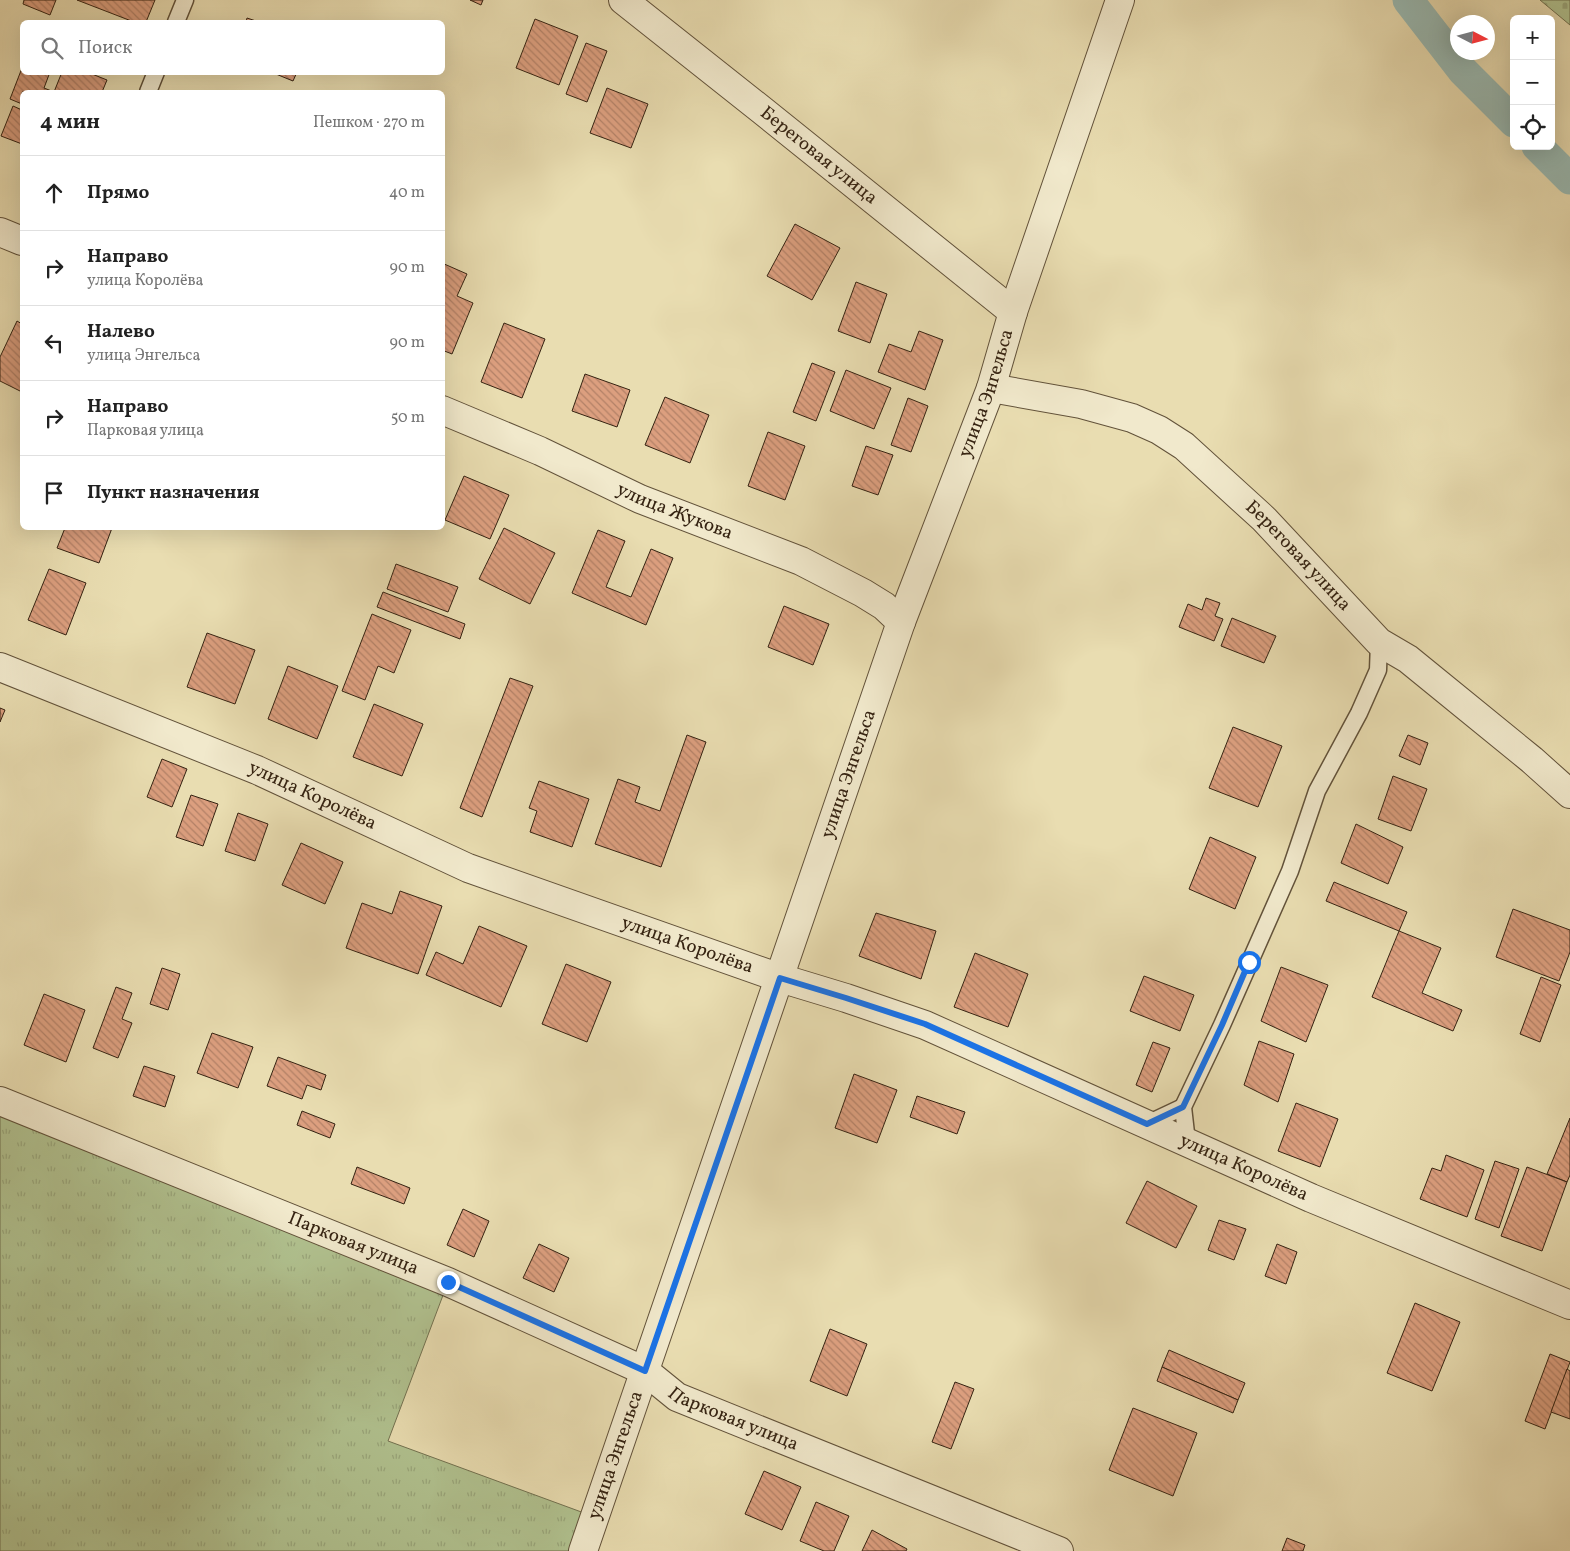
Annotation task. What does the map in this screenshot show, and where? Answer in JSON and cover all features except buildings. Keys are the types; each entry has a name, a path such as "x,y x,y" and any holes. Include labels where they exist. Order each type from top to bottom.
{"street":[{"name":"Береговая улица","path":"623,0 1013,312"},
{"name":"улица Энгельса","path":"583,1551 901,622 991,388 1013,312 1120,0"},
{"path":"0,232 20,240"},
{"name":"Береговая улица","path":"991,388 1081,404 1132,418 1160,430 1184,446 1264,519 1379,642 1408,659 1532,760 1570,794"},
{"name":"улица Жукова","path":"445,411 540,450 640,499 801,561 863,593 884,606 901,622"},
{"name":"улица Королёва","path":"0,667 257,770 468,868 780,978 925,1024 1311,1198 1570,1305"},
{"name":"Парковая улица","path":"0,1101 448,1282 645,1371 677,1397 1059,1551"}],"lane":[{"path":"177,20 185,0"},
{"path":"149,90 155,75"},
{"path":"1187,1142 1183,1107 1222,1025 1290,871 1317,791 1359,713 1378,670 1379,642"},
{"path":"1147,1124 1183,1107"}],"green space":[{"path":"1540,0 1570,0 1570,25"},
{"path":"0,1101 448,1282 388,1441 595,1517 583,1551 0,1551"}],"waterway":[{"path":"1408,0 1463,71 1510,118"},
{"path":"1541,150 1570,179"}],"route":[{"path":"448,1282 645,1371 780,978 925,1024 1147,1124 1183,1107 1222,1025 1249,962"}]}
